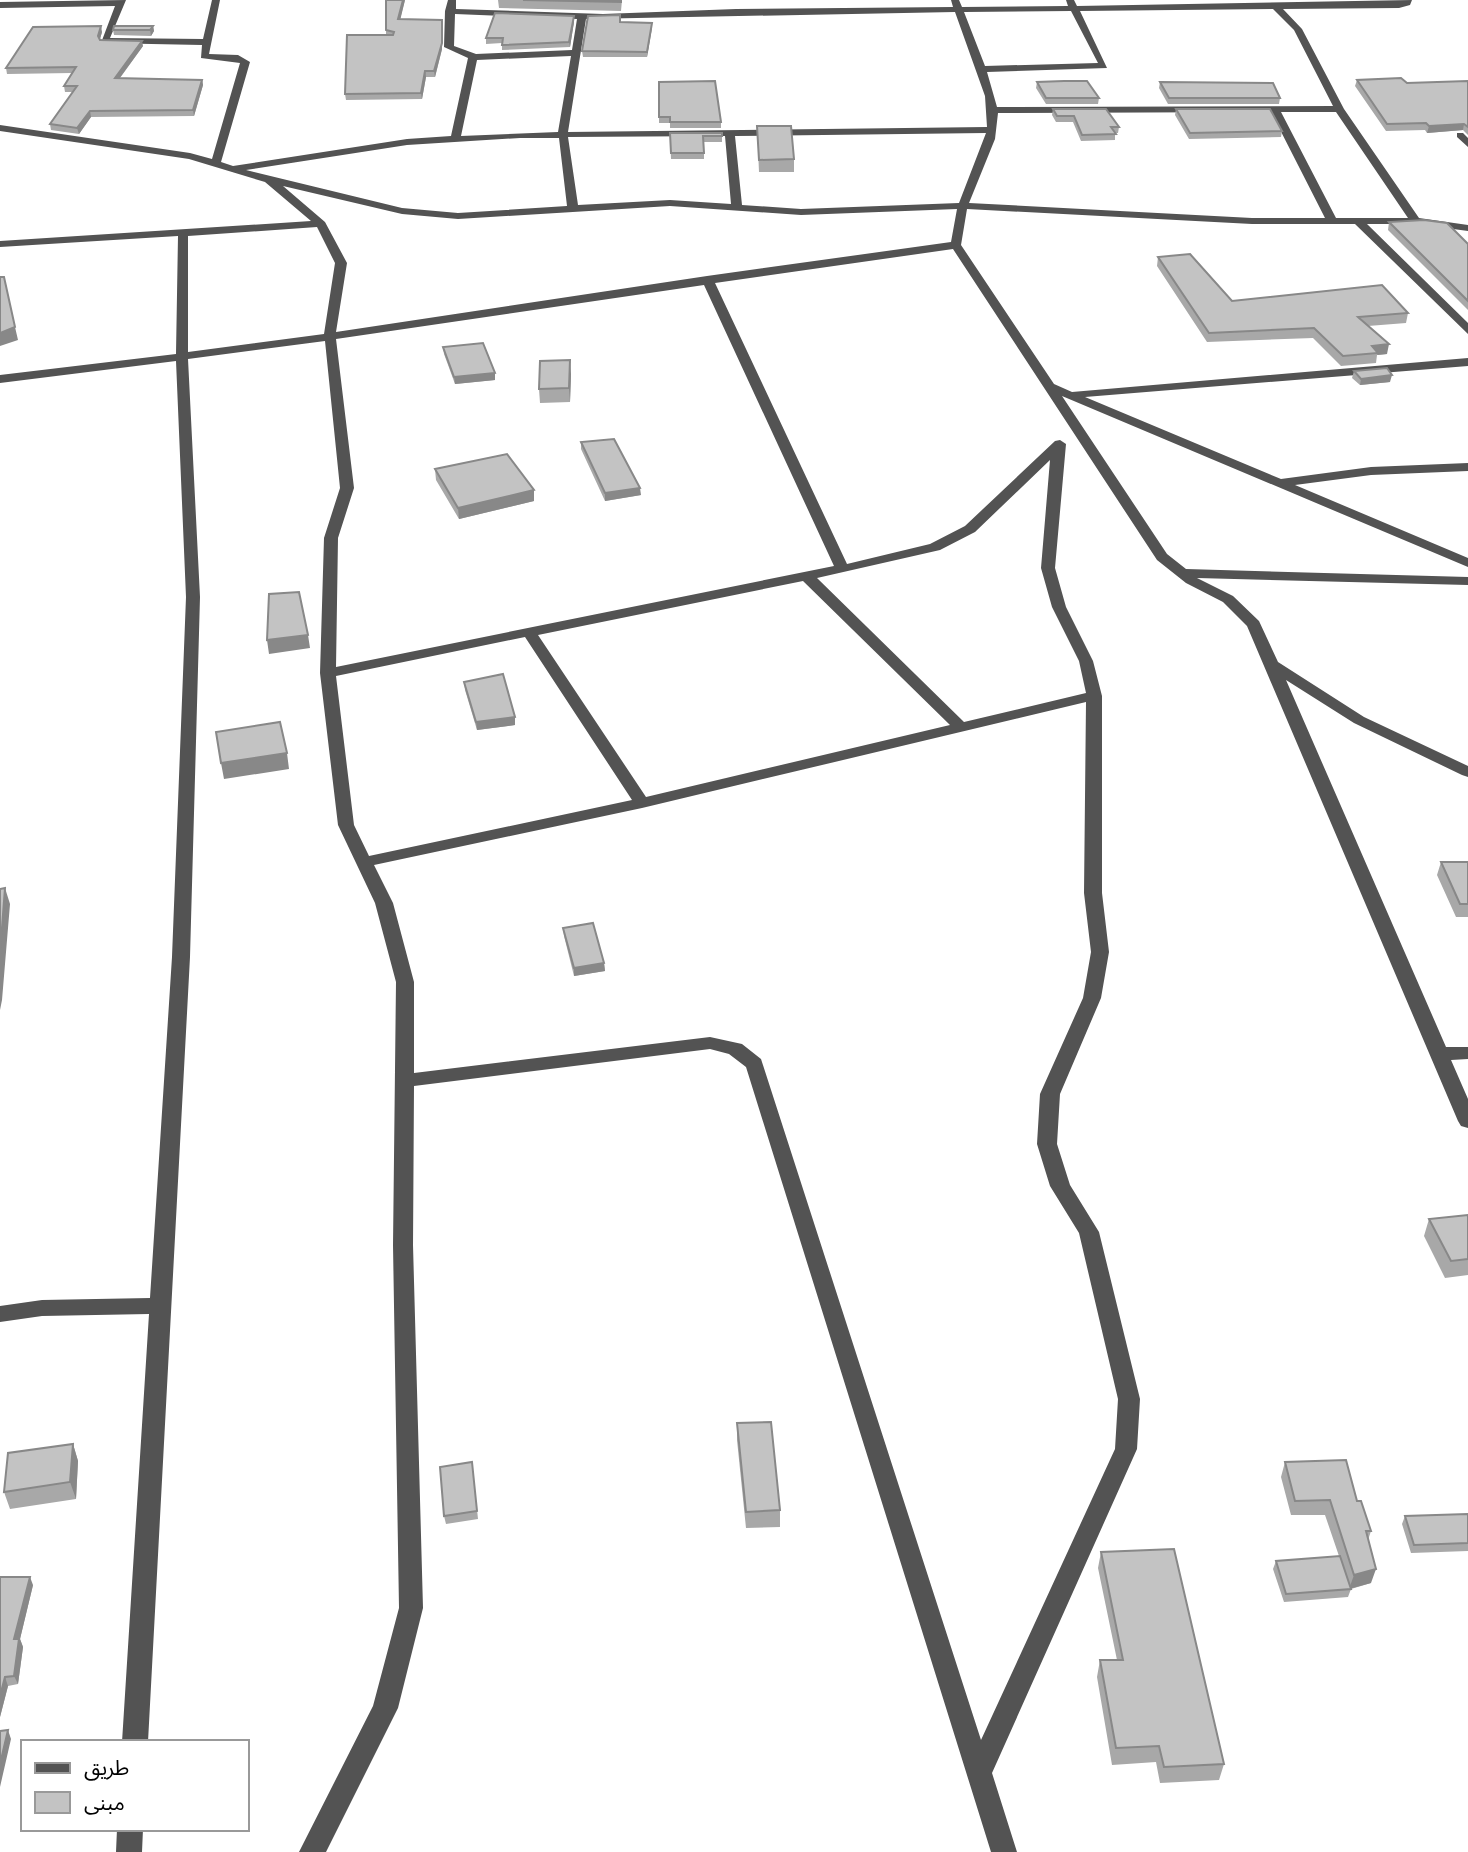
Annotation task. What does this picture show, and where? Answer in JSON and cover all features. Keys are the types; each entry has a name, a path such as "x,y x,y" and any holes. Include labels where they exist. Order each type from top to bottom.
{"street":[{"path":"216,0 204,56 238,58 245,62 216,163"},
{"path":"452,0 449,10 449,47 475,57 574,53"},
{"path":"663,17 664,0"},
{"path":"735,0 736,12"},
{"path":"955,0 992,110 991,130 956,224 956,245 1074,428 1162,557 1182,573 1228,599 1254,624 1468,1121"},
{"path":"980,69 1104,66 1070,0"},
{"path":"449,10 663,17 736,12 959,12 1273,4 1399,5 1408,0"},
{"path":"0,5 121,1 104,41 208,42"},
{"path":"1273,4 1298,29 1339,108 1416,221"},
{"path":"573,208 563,134 580,13"},
{"path":"455,139 471,60 475,57"},
{"path":"1274,108 1333,222"},
{"path":"992,110 1339,108"},
{"path":"0,128 190,156 269,180 402,211 458,216 670,203 802,212 962,206 1164,218 1416,221 1468,228"},
{"path":"232,168 407,142 455,139 563,134 991,130"},
{"path":"730,132 737,209"},
{"path":"1468,135 1460,135 1468,144"},
{"path":"269,180 321,224 341,264 330,335 344,440 347,488 331,538 328,673 346,825 384,903 405,982 402,1245 411,1608 385,1708 312,1852"},
{"path":"1358,221 1468,330"},
{"path":"0,244 321,224"},
{"path":"135,1740 181,957 193,597 182,359 183,233"},
{"path":"0,379 182,359 707,279 956,245"},
{"path":"707,279 842,569"},
{"path":"1073,394 1468,362"},
{"path":"1046,385 1073,394 1276,484 1468,563"},
{"path":"328,673 842,569 935,547 970,529 1074,428"},
{"path":"979,1772 1126,1450 1129,1399 1089,1232 1060,1186 1047,1144 1050,1094 1092,998 1100,952 1093,894 1094,696 1086,661 1059,607 1048,568 1058,446"},
{"path":"1276,484 1381,470 1468,467"},
{"path":"1182,573 1468,581"},
{"path":"806,576 960,727"},
{"path":"529,632 642,803"},
{"path":"1272,665 1359,720 1468,772"},
{"path":"364,862 642,803 1094,696"},
{"path":"403,1081 710,1043 735,1049 754,1064 1004,1852"},
{"path":"1439,1055 1468,1053"},
{"path":"0,1314 42,1308 161,1306"},
{"path":"129,1852 130,1831"}],"building":[{"path":"386,0 403,0 398,19 442,20 442,43 434,71 425,71 421,93 345,94 347,35 393,35 394,32 386,30"},
{"path":"523,0 621,0 621,2"},
{"path":"495,13 574,16 569,42 502,45 503,38 486,38"},
{"path":"620,15 620,22 652,23 647,52 582,51 588,16"},
{"path":"101,26 98,36 100,40 142,41 115,78 202,80 193,110 90,111 77,128 50,124 77,86 64,86 76,67 6,68 33,27"},
{"path":"114,26 153,26 150,30 113,30"},
{"path":"1401,78 1407,83 1468,81 1468,127 1464,124 1387,124 1357,80"},
{"path":"715,81 721,122 670,122 670,117 659,117 659,82"},
{"path":"1087,81 1099,98 1046,98 1037,82"},
{"path":"1160,82 1273,83 1280,98 1169,98"},
{"path":"1053,109 1106,109 1119,127 1111,127 1116,134 1082,135 1074,116 1057,116"},
{"path":"1176,109 1270,109 1282,131 1190,133"},
{"path":"757,126 791,126 794,159 759,160"},
{"path":"670,133 722,133 722,136 703,136 704,153 671,153"},
{"path":"1424,220 1447,223 1468,244 1468,301 1389,222"},
{"path":"1190,254 1232,301 1382,285 1408,313 1358,317 1389,344 1372,346 1378,353 1343,356 1314,328 1209,333 1158,257"},
{"path":"0,277 4,277 15,327 0,333"},
{"path":"483,343 495,373 454,377 443,347"},
{"path":"570,360 569,388 539,389 540,361"},
{"path":"1387,368 1392,375 1361,379 1354,371"},
{"path":"614,439 640,488 605,493 581,442"},
{"path":"507,454 534,490 458,508 435,469"},
{"path":"299,592 308,635 267,640 269,594"},
{"path":"503,674 515,717 476,722 464,682"},
{"path":"280,722 287,753 221,763 216,732"},
{"path":"1441,862 1468,862 1468,904 1460,904"},
{"path":"5,888 0,954 0,889"},
{"path":"593,923 604,963 574,968 563,928"},
{"path":"1468,1215 1468,1259 1451,1261 1429,1219"},
{"path":"771,1422 780,1510 746,1512 737,1423"},
{"path":"73,1444 70,1482 4,1492 8,1453"},
{"path":"1346,1460 1357,1501 1361,1501 1371,1531 1366,1531 1376,1569 1354,1575 1330,1500 1295,1501 1285,1462"},
{"path":"472,1462 477,1511 444,1516 440,1467"},
{"path":"1468,1514 1468,1543 1414,1545 1405,1516"},
{"path":"1174,1549 1224,1764 1164,1767 1159,1746 1116,1748 1100,1660 1123,1660 1101,1552"},
{"path":"1340,1556 1351,1589 1286,1594 1276,1561"},
{"path":"0,1577 30,1577 14,1639 19,1639 14,1676 5,1677 0,1696"},
{"path":"8,1730 0,1764 0,1731"}]}
